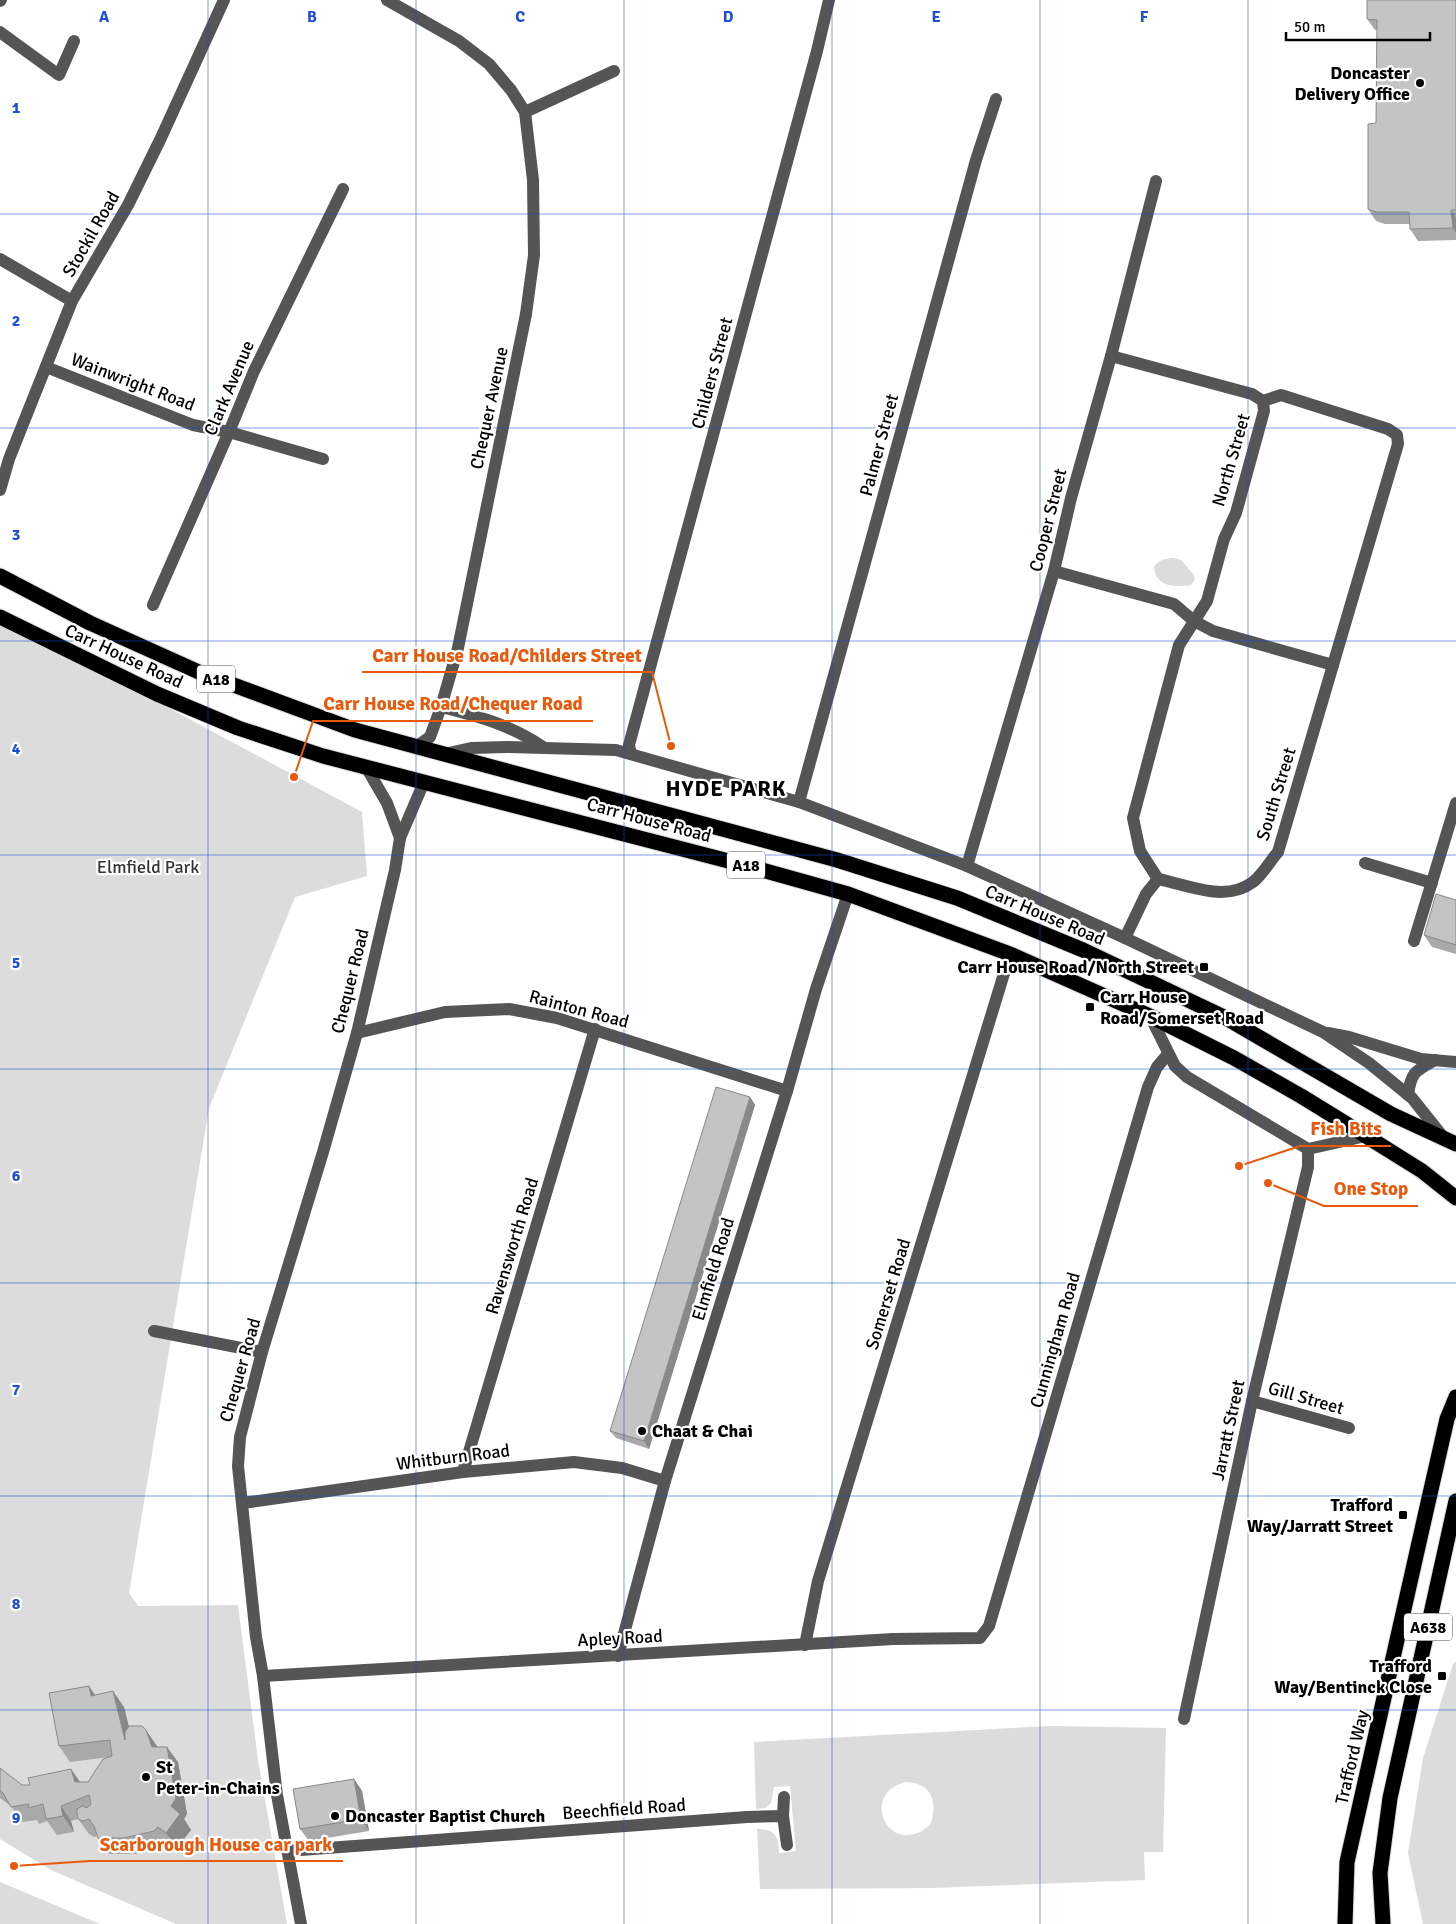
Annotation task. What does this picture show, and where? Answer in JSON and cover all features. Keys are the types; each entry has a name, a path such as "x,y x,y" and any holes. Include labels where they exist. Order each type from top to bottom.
{"highway":[{"name":"Carr House Road","path":"0,576 90,623 202,673 355,730 837,860 957,898 1083,950 1226,1018 1392,1114 1450,1141"},
{"name":"Carr House Road","path":"0,617 157,694 238,728 324,756 744,865 848,894 1010,954 1150,1016 1234,1058 1301,1096 1422,1171 1456,1198"},
{"name":"Trafford Way","path":"1345,1924 1347,1862 1447,1419 1456,1397"},
{"name":"A638","path":"1383,1924 1380,1873 1390,1798 1456,1501"}],"street":[{"name":"Stockil Road","path":"0,490 9,459 72,301 128,205 164,132 224,0"},
{"name":"Chequer Avenue","path":"387,0 459,41 488,64 511,90 525,112 533,180 534,255 526,314 458,648 441,708 430,737 416,747"},
{"name":"Childers Street","path":"631,754 629,745 817,51 829,0"},
{"path":"0,32 59,75 74,41"},
{"path":"525,112 614,71"},
{"name":"Palmer Street","path":"799,802 976,160 996,99"},
{"name":"Cooper Street","path":"967,866 1054,571 1071,498 1111,356 1156,181"},
{"name":"Clark Avenue","path":"153,605 254,371 343,188"},
{"path":"0,259 72,301"},
{"name":"North Street","path":"1111,356 1252,394 1263,401 1264,410 1236,513 1224,539 1207,600 1179,645 1133,818 1140,851 1158,879"},
{"name":"Wainwright Road","path":"46,367 194,425 229,432 323,459"},
{"name":"South Street","path":"1158,879 1194,889 1224,892 1244,887 1254,881 1278,852 1398,444 1397,435 1388,429 1281,395 1263,401"},
{"path":"1054,571 1174,604 1194,621 1213,630 1333,665"},
{"path":"441,708 485,718 532,739 543,747"},
{"path":"444,754 471,748 543,747 610,750 631,754 799,802 967,866 1125,938 1323,1032 1369,1063 1408,1095 1450,1141"},
{"name":"Chequer Road","path":"366,767 387,803 400,838"},
{"name":"Chequer Road","path":"301,1924 277,1795 256,1637 238,1466 240,1437 262,1352 357,1033 395,870 400,838 424,782"},
{"path":"1414,940 1456,803"},
{"path":"1365,863 1432,882"},
{"path":"1125,938 1146,894 1158,879"},
{"name":"Elmfield Road","path":"618,1656 665,1481 787,1091 816,989 848,894"},
{"name":"Somerset Road","path":"805,1645 818,1581 1010,954"},
{"name":"Rainton Road","path":"357,1033 445,1012 480,1009 508,1009 532,1012 787,1091"},
{"path":"1150,1016 1175,1066 1187,1076 1308,1149 1366,1136"},
{"name":"Ravensworth Road","path":"463,1472 595,1030"},
{"path":"1323,1032 1349,1037 1421,1060 1456,1062"},
{"name":"Cunningham Road","path":"980,1638 989,1626 1148,1087 1157,1067 1168,1054"},
{"path":"1408,1095 1410,1080 1415,1071 1435,1060"},
{"name":"Jarratt Street","path":"1184,1719 1252,1401 1308,1168 1308,1149"},
{"path":"154,1332 262,1352"},
{"name":"Gill Street","path":"1252,1401 1349,1428"},
{"name":"Whitburn Road","path":"243,1503 463,1472 574,1462 622,1468 665,1481"},
{"name":"Apley Road","path":"262,1676 893,1639 980,1638"},
{"path":"784,1797 783,1816 786,1845"},
{"name":"Beechfield Road","path":"287,1851 747,1817 783,1816"}],"green space":[{"path":"1174,558 1181,560 1194,575 1195,580 1191,585 1173,586 1159,579 1154,567 1162,560"},
{"name":"Elmfield Park","path":"0,617 362,812 367,876 295,897 209,1108 129,1593 138,1606 238,1605 258,1760 287,1924 176,1924 51,1870 0,1839"},
{"path":"1456,1661 1456,1924 1423,1924 1408,1853 1423,1758 1453,1664"},
{"path":"1050,1726 1166,1728 1163,1852 1144,1852 1145,1880 933,1888 760,1889 757,1829 768,1830 775,1835 779,1853 796,1851 790,1786 774,1787 771,1803 765,1808 756,1809 754,1742","holes":["905,1782 921,1785 931,1795 934,1809 933,1817 930,1825 924,1830 905,1835 895,1832 887,1825 883,1816 882,1806 885,1796 892,1788"]},
{"path":"0,1882 100,1924 0,1924"}],"building":[{"name":"Doncaster Delivery Office","path":"1367,0 1456,0 1456,210 1451,210 1453,228 1410,229 1409,212 1376,212 1368,209 1368,124 1376,123 1377,20 1367,19"},
{"path":"1436,894 1456,900 1456,945 1424,935"},
{"path":"716,1087 750,1097 644,1441 610,1431"},
{"name":"St Peter-in-Chains","path":"89,1686 91,1696 113,1691 125,1740 125,1732 129,1726 142,1726 146,1730 152,1747 167,1747 176,1798 171,1806 180,1814 166,1833 158,1827 154,1831 124,1838 98,1838 94,1826 89,1819 83,1821 78,1819 77,1809 82,1806 87,1808 91,1804 89,1795 61,1806 63,1816 46,1819 43,1804 28,1808 29,1804 11,1807 0,1790 0,1768 22,1785 30,1785 28,1778 71,1769 75,1782 88,1782 103,1759 112,1756 110,1740 59,1746 49,1693"},
{"name":"Doncaster Baptist Church","path":"354,1779 361,1819 300,1829 293,1789"}],"place":[{"name":"Doncaster Delivery Office","path":"1420,83"},
{"name":"Carr House Road/Childers Street","path":"671,746"},
{"name":"Carr House Road/Chequer Road","path":"294,777"},
{"name":"Carr House Road/North Street","path":"1204,967"},
{"name":"Carr House Road/Somerset Road","path":"1090,1007"},
{"name":"Fish Bits","path":"1239,1166"},
{"name":"One Stop","path":"1268,1183"},
{"name":"Chaat & Chai","path":"642,1431"},
{"name":"Trafford Way/Jarratt Street","path":"1403,1515"},
{"name":"Trafford Way/Bentinck Close","path":"1442,1676"},
{"name":"St Peter-in-Chains","path":"146,1777"},
{"name":"Doncaster Baptist Church","path":"335,1816"},
{"name":"Scarborough House car park","path":"14,1866"}],"district":[{"name":"HYDE PARK","path":"726,788"}]}
